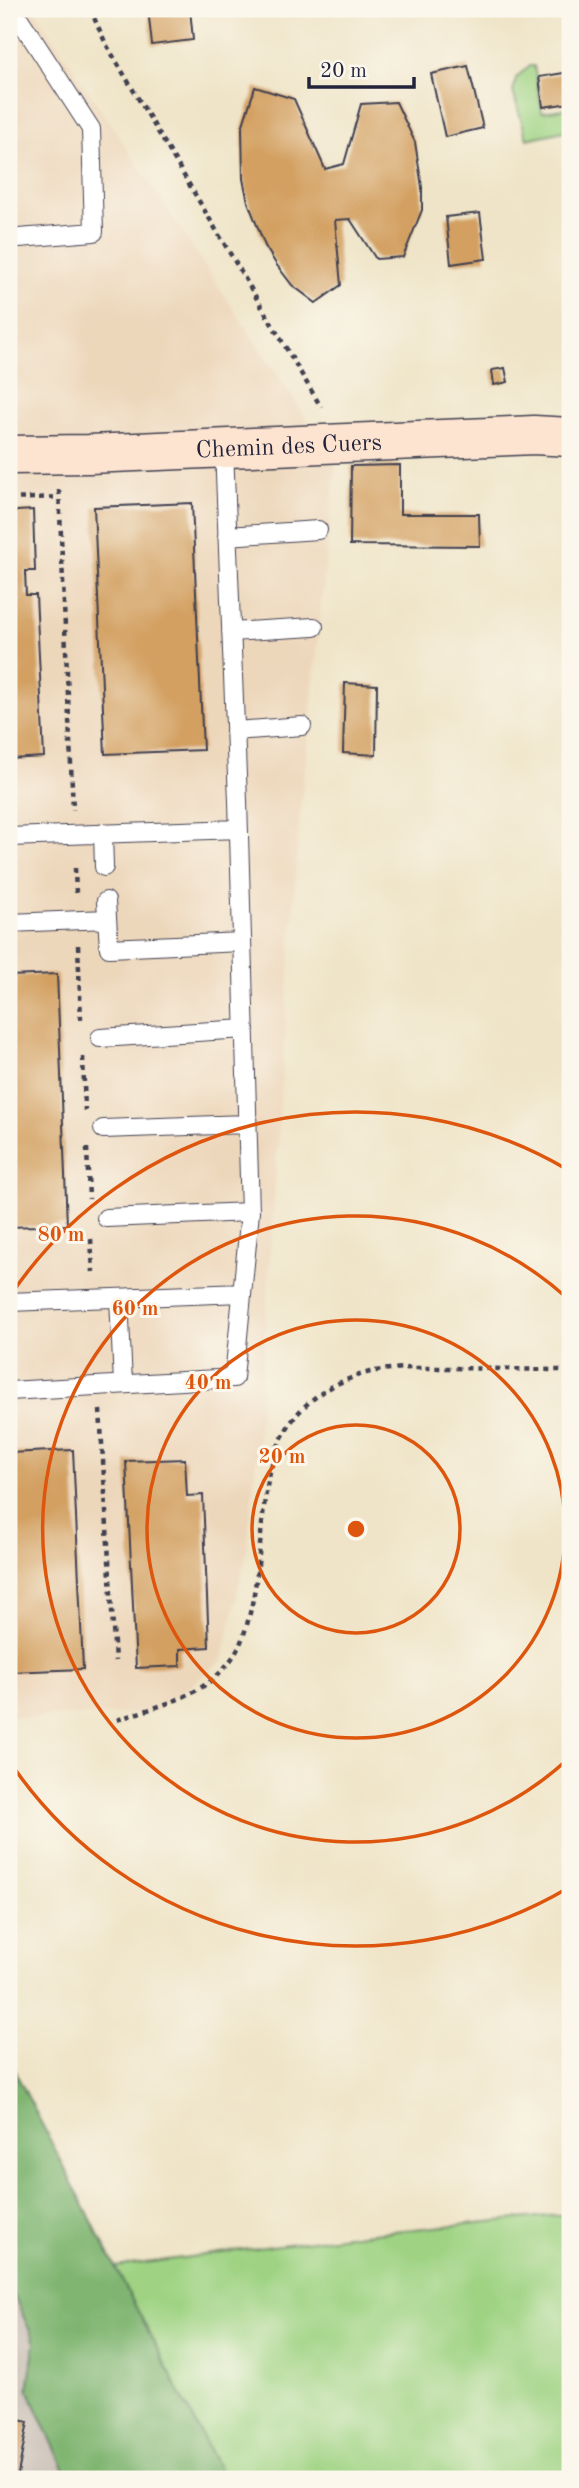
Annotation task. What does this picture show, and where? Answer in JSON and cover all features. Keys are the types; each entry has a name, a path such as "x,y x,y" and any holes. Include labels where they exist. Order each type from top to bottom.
{"street":[{"name":"Chemin des Cuers","path":"9,455 224,449 534,435 570,437"}],"lane":[{"path":"13,9 91,129 94,232 19,239"},
{"path":"9,1391 234,1378 250,1212 236,731 224,449"},
{"path":"228,536 318,530"},
{"path":"231,632 314,627"},
{"path":"236,731 302,726"},
{"path":"9,836 239,829"},
{"path":"103,833 104,867"},
{"path":"106,901 108,948 242,942"},
{"path":"9,923 107,919"},
{"path":"100,1038 244,1029"},
{"path":"103,1129 246,1124"},
{"path":"106,1218 250,1212"},
{"path":"9,1302 242,1293"},
{"path":"119,1298 122,1384"}],"path":[{"path":"90,9 106,44 344,443"},
{"path":"9,499 59,497"},
{"path":"90,1232 94,1299"},
{"path":"117,1720 205,1685 231,1660 245,1633 258,1576 262,1516 268,1472 273,1457 279,1441 293,1421 327,1390 343,1381 366,1374 405,1368 570,1370"},
{"path":"99,1386 115,1661"}],"shaded area":[{"path":"9,9 34,9 336,463 299,825 257,1453 246,1557 222,1661 154,1713 9,1717"},
{"path":"9,2285 35,2342 28,2389 69,2479 9,2479"}],"green space":[{"path":"529,66 534,66 542,112 570,108 570,131 527,139 513,92 516,78"},
{"path":"9,2060 224,2479 69,2479 28,2389 35,2342 9,2285"},
{"path":"570,2214 570,2479 224,2479 115,2267 362,2234"}],"building":[{"path":"148,9 190,9 193,40 152,45"},
{"path":"468,66 483,128 445,137 431,74"},
{"path":"570,72 570,103 543,107 539,77"},
{"path":"255,87 294,99 325,169 344,164 361,104 396,102 415,142 422,187 422,210 403,257 376,259 350,219 335,220 341,285 316,303 292,285 265,246 248,202 243,179 242,128"},
{"path":"480,213 486,259 451,264 446,217"},
{"path":"505,368 508,382 494,385 492,370"},
{"path":"400,465 400,514 479,514 480,546 350,545 351,466"},
{"path":"192,503 203,750 105,754 94,507"},
{"path":"33,510 35,571 25,571 26,595 36,595 44,757 9,759 9,516 17,511"},
{"path":"345,683 377,685 376,755 343,753"},
{"path":"57,974 67,1225 9,1227 9,976"},
{"path":"73,1450 83,1669 9,1672 9,1453"},
{"path":"185,1459 187,1496 203,1495 209,1647 180,1649 180,1666 136,1668 126,1461"},
{"path":"9,2418 28,2422 17,2479 9,2479"}]}
